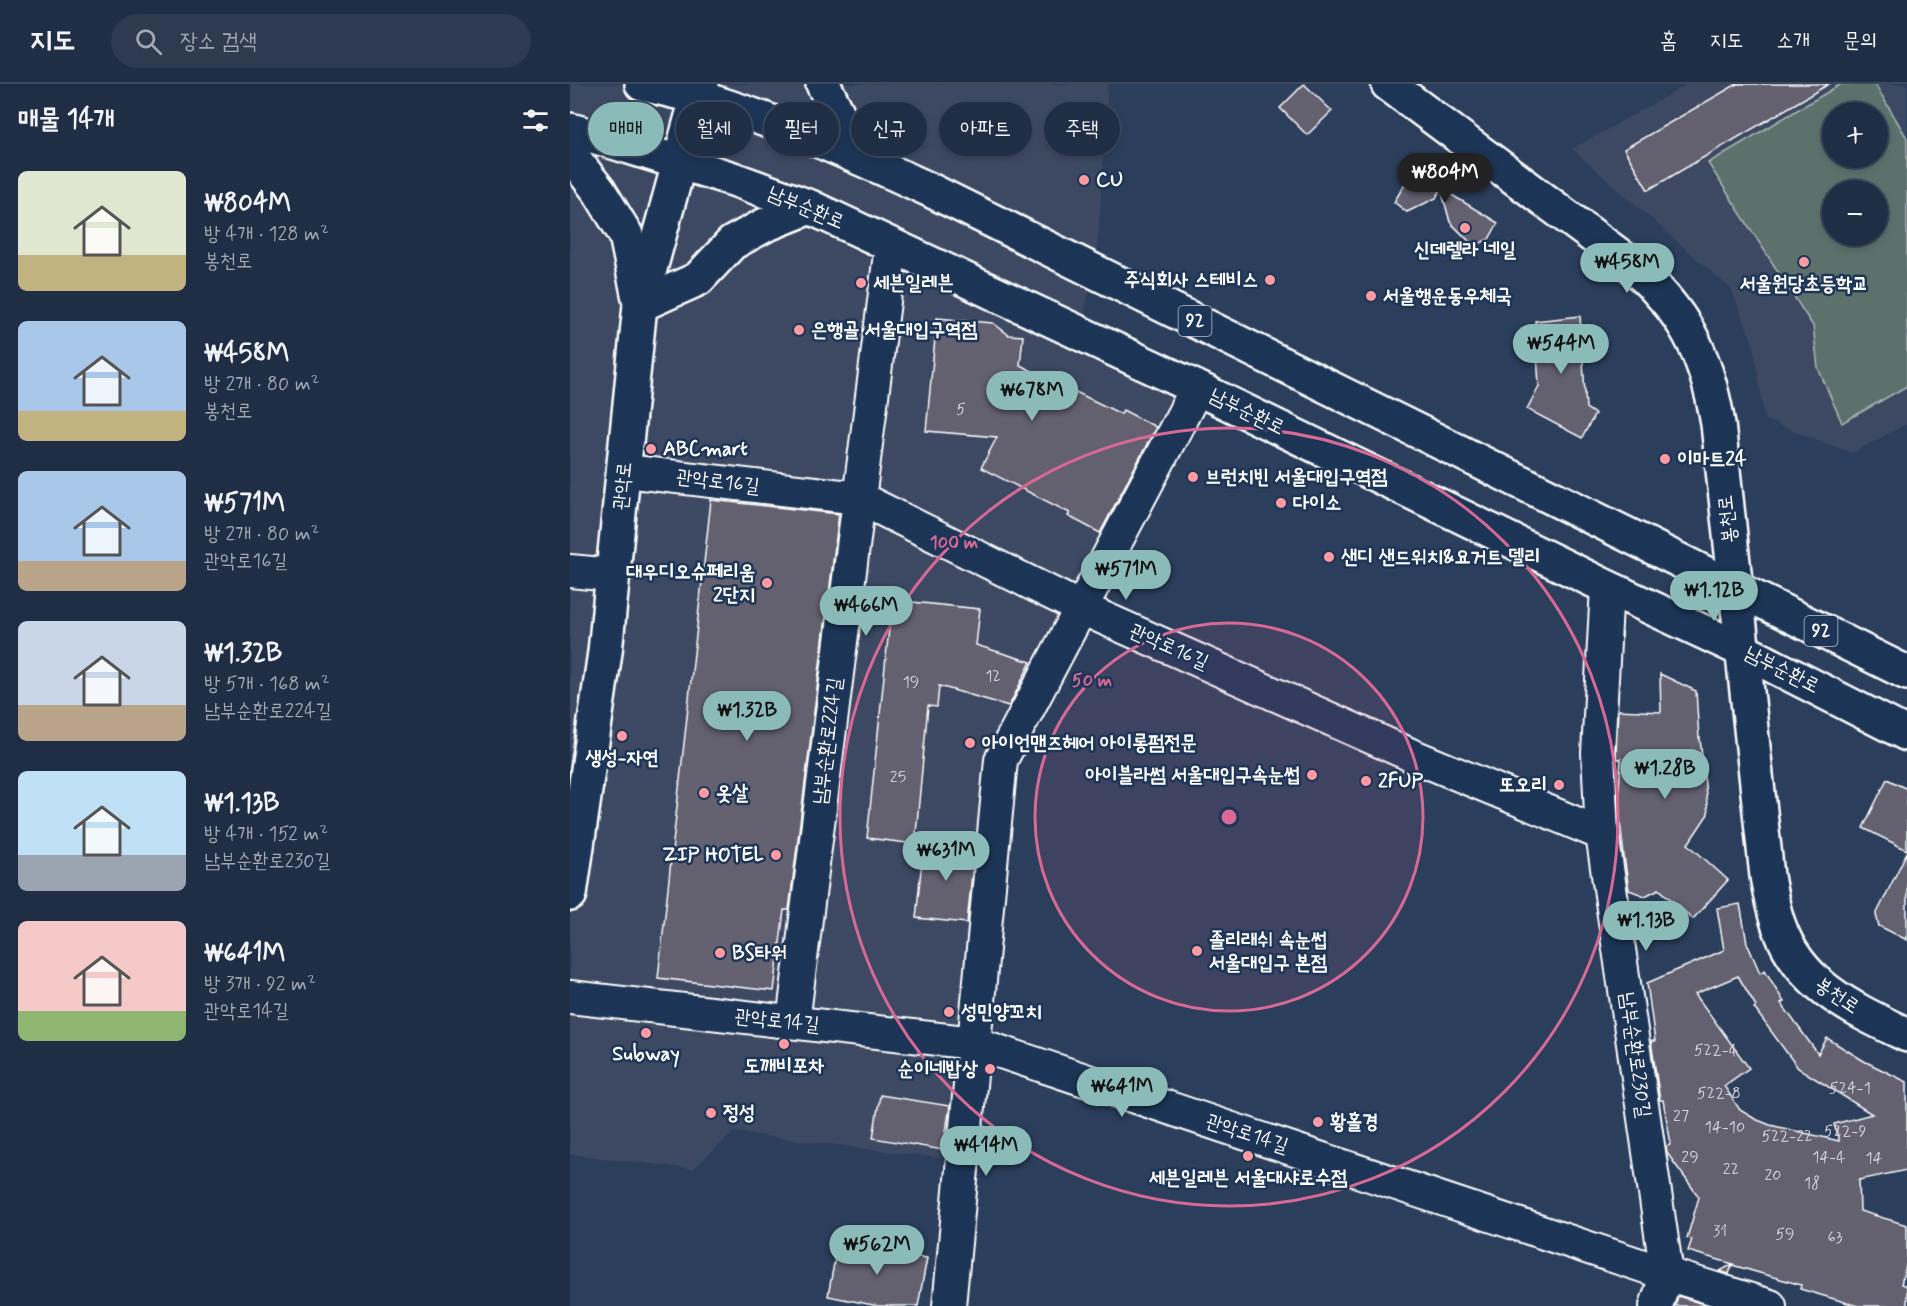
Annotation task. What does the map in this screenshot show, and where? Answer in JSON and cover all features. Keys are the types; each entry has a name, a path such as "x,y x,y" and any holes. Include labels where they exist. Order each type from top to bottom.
{"main road":[{"name":"92","path":"642,84 699,91 928,189 1907,674"},
{"path":"823,84 860,158"},
{"name":"봉천로","path":"1388,84 1629,262 1670,303 1689,331 1702,358 1712,390 1718,424 1767,876 1774,910 1791,953 1808,975 1830,993 1867,1016 1907,1035"},
{"name":"관악로","path":"570,894 605,652 640,305 699,91"},
{"name":"남부순환로","path":"570,130 733,179 810,207 1197,388 1742,650 1907,733"},
{"path":"570,154 599,190 626,235 640,305 698,279 732,243 765,225 810,207"},
{"path":"1907,689 1898,699 1895,707 1898,723 1907,733"}],"street":[{"name":"남부순환로224길","path":"793,1022 891,246"},
{"path":"949,1306 1001,760 1197,388"},
{"name":"관악로16길","path":"625,471 859,498 1081,608 1411,755 1602,834"},
{"path":"570,571 613,575"},
{"name":"남부순환로230길","path":"1607,587 1598,753 1602,834 1667,1274 1656,1306"},
{"name":"관악로14길","path":"570,997 974,1043 1667,1274 1770,1306"}],"shaded area":[{"path":"570,84 1108,84 1107,102 1044,102 1044,156 1104,156 1094,272 1080,333 1197,388 1001,760 962,1161 734,1132 693,1169 570,1154"},
{"name":"서울원당초등학교","path":"1688,84 1907,84 1907,424 1852,453 1765,420 1753,343 1731,289 1572,149"}],"green space":[{"path":"1841,84 1875,84 1886,102 1822,102 1822,168 1888,168 1888,106 1907,138 1907,386 1842,423 1818,368 1813,326 1708,163"}],"building":[{"path":"1304,84 1332,111 1307,135 1280,108"},
{"path":"1737,84 1829,84 1648,190 1624,149"},
{"path":"1418,162 1448,179 1442,189 1498,223 1489,239 1474,246 1450,222 1441,189 1436,198 1407,212 1394,202"},
{"path":"1580,316 1586,408 1595,414 1582,438 1527,409 1539,386 1535,321"},
{"path":"937,318 993,323 1009,335 1023,336 1020,365 1121,414 1123,410 1156,427 1100,533 1068,516 1070,513 981,468 997,437 926,431"},
{"path":"711,500 839,514 789,910 784,910 774,991 658,978"},
{"path":"892,600 980,609 976,645 1031,662 1009,706 939,686 937,707 928,706 915,844 867,838"},
{"path":"1660,674 1696,691 1708,814 1688,844 1728,880 1693,919 1659,889 1645,896 1629,890 1624,856 1618,803 1621,759 1616,759 1618,710 1661,712"},
{"path":"1887,779 1907,789 1907,850 1863,828"},
{"path":"924,840 975,845 967,923 916,918"},
{"path":"1907,852 1907,940 1879,926 1876,915"},
{"path":"1740,904 1747,943 1760,973 1765,970 1784,1002 1781,1003 1818,1054 1827,1038 1864,1061 1907,1082 1907,1170 1859,1180 1860,1211 1907,1225 1907,1262 1901,1284 1907,1286 1907,1306 1858,1306 1800,1289 1801,1285 1732,1265 1729,1274 1720,1271 1733,1264 1688,1251 1692,1239 1687,1238 1699,1197 1667,1153 1666,1147 1671,1144 1663,1100 1660,1100 1651,1041 1655,1041 1647,983 1724,950 1717,908","holes":["1738,976 1756,1006 1754,1008 1798,1068 1872,1114 1834,1124 1839,1141 1770,1125 1740,1110 1724,1086 1749,1068 1695,994"]},
{"path":"880,1095 950,1106 943,1150 873,1138"},
{"path":"838,1242 927,1258 918,1306 878,1306 828,1296"},
{"path":"1678,1296 1709,1306 1675,1306"}],"place":[{"name":"CU","path":"1084,180"},
{"name":"신데렐라 네일","path":"1465,228"},
{"name":"서울원당초등학교","path":"1804,262"},
{"name":"주식회사 스테비스","path":"1270,280"},
{"name":"세븐일레븐","path":"861,283"},
{"name":"서울행운동우체국","path":"1371,296"},
{"name":"은행골 서울대입구역점","path":"799,330"},
{"name":"ABCmart","path":"651,449"},
{"name":"이마트24","path":"1665,459"},
{"name":"브런치빈 서울대입구역점","path":"1193,477"},
{"name":"다이소","path":"1281,503"},
{"name":"샌디 샌드위치&요거트 델리","path":"1329,557"},
{"name":"대우디오슈페리움 2단지","path":"767,583"},
{"name":"생성-자연","path":"622,736"},
{"name":"아이언맨즈헤어 아이롱펌전문","path":"970,743"},
{"name":"아이블라썸 서울대입구속눈썹","path":"1312,775"},
{"name":"2FUP","path":"1366,781"},
{"name":"또오리","path":"1559,785"},
{"name":"옷살","path":"704,793"},
{"name":"ZIP HOTEL","path":"776,855"},
{"name":"졸리래쉬 속눈썹 서울대입구 본점","path":"1197,951"},
{"name":"BS타워","path":"720,953"},
{"name":"성민양꼬치","path":"949,1012"},
{"name":"Subway","path":"646,1033"},
{"name":"도깨비포차","path":"784,1044"},
{"name":"순이네밥상","path":"990,1069"},
{"name":"정성","path":"711,1113"},
{"name":"황홀경","path":"1318,1122"},
{"name":"세븐일레븐 서울대샤로수점","path":"1248,1156"}]}
